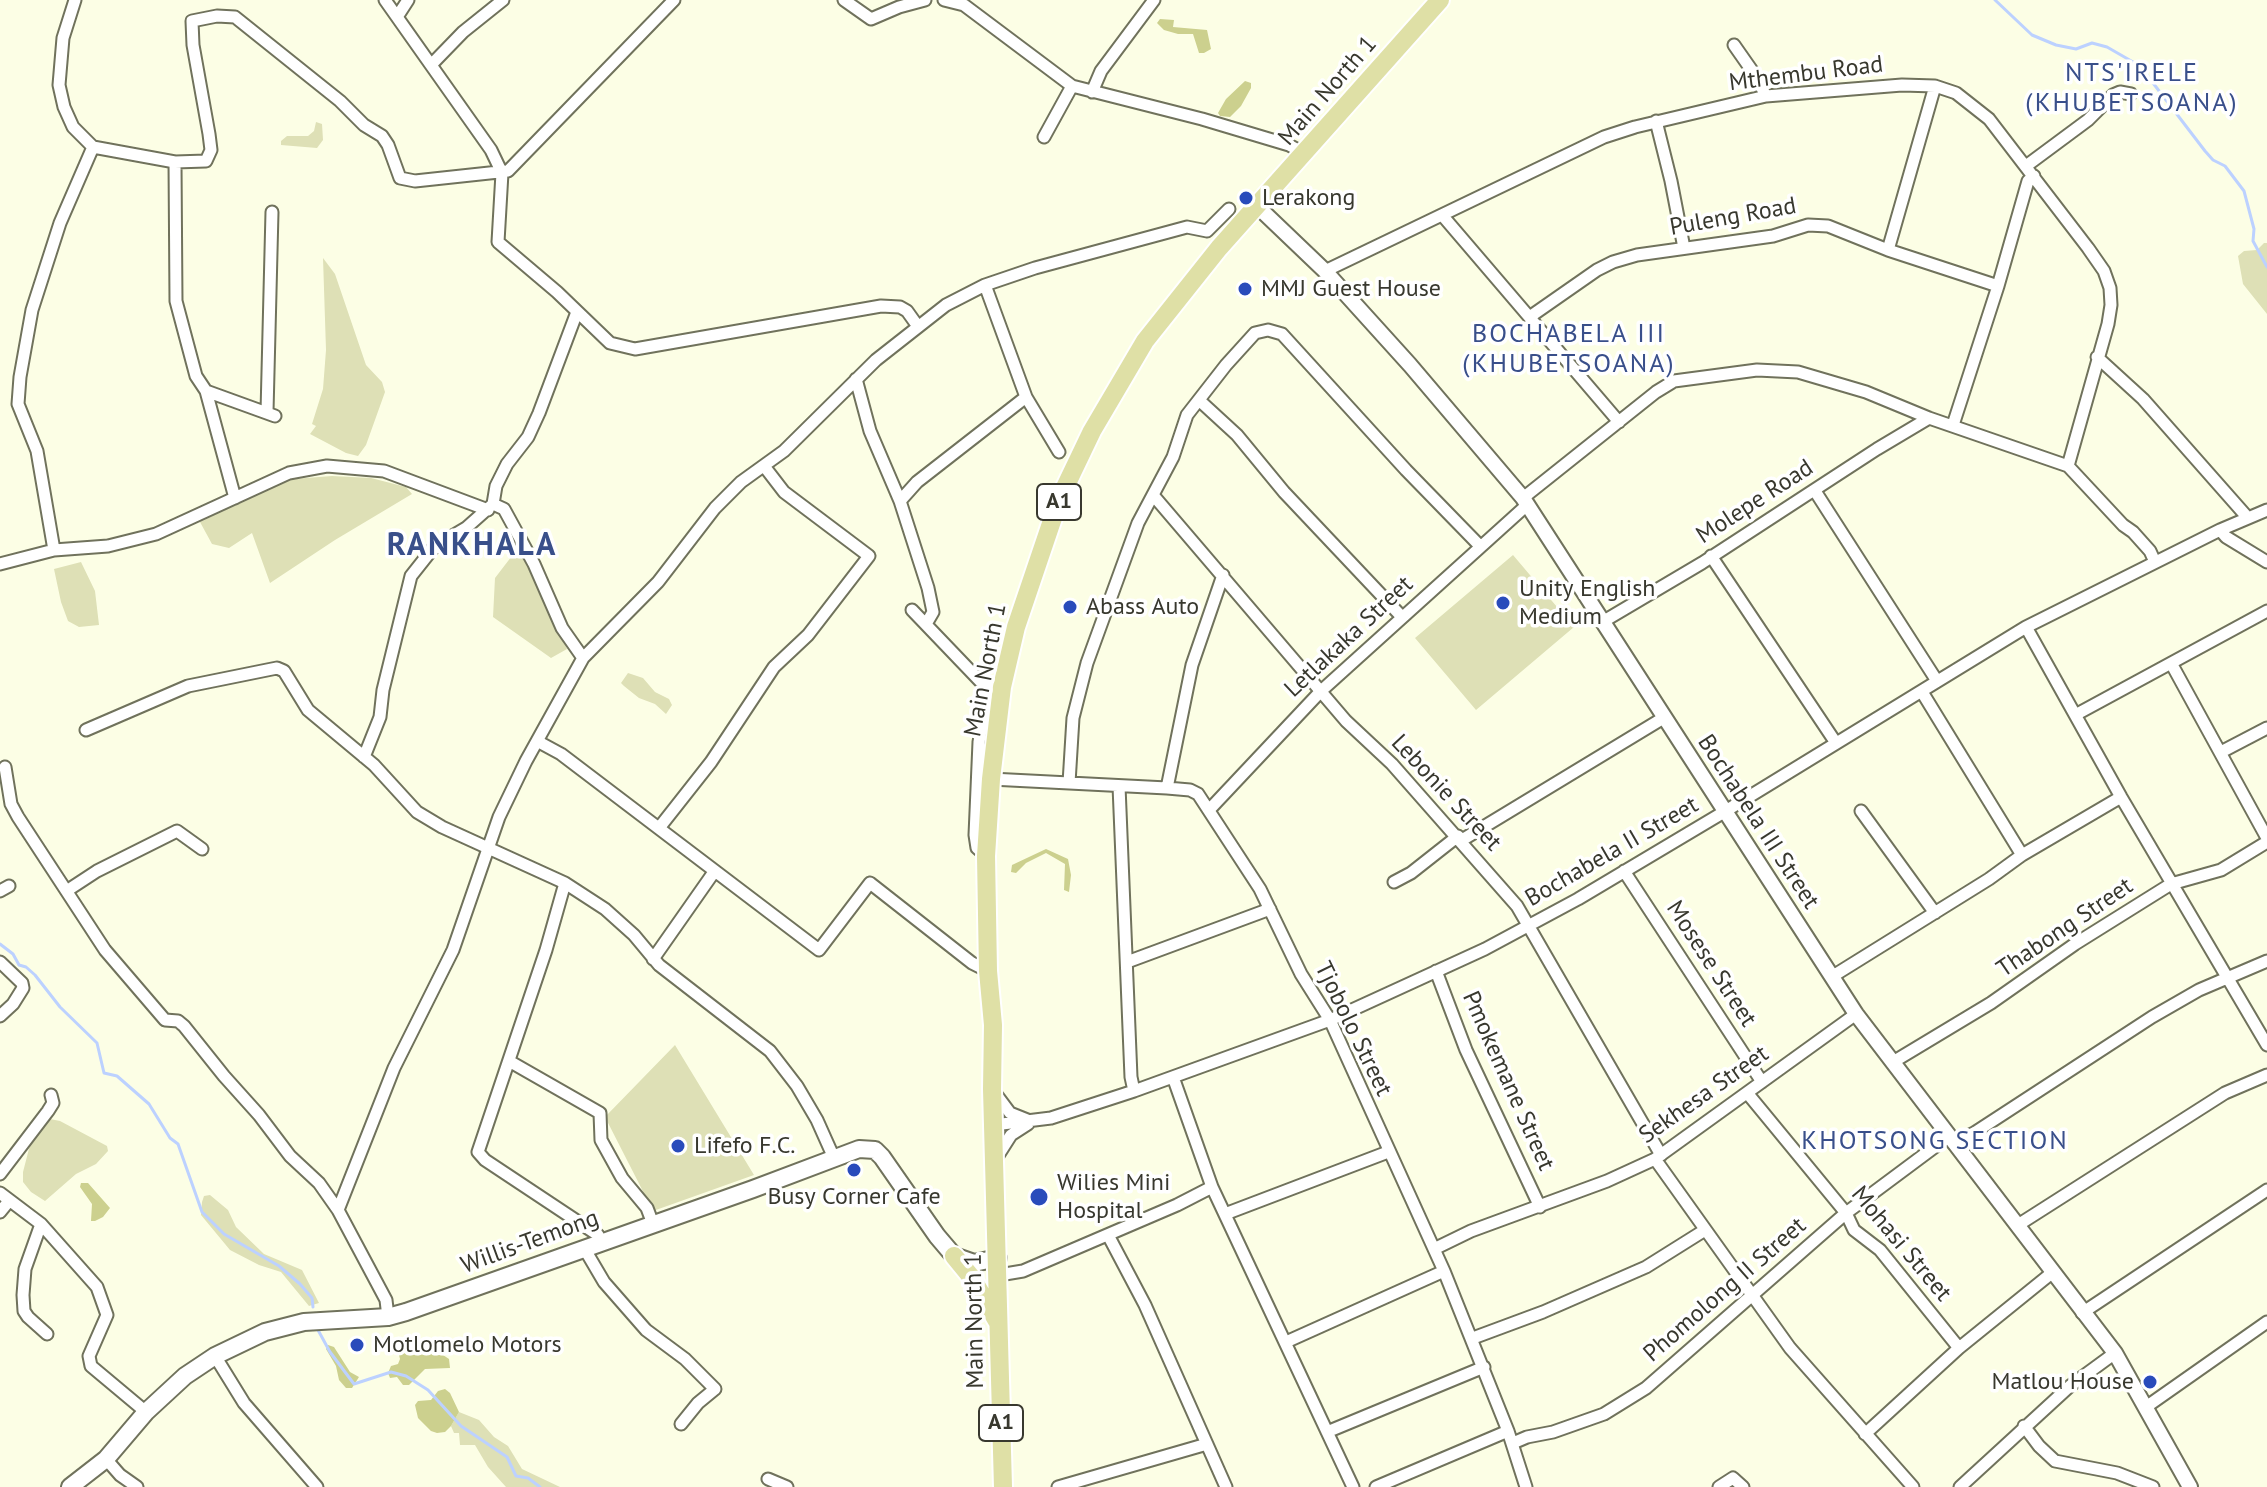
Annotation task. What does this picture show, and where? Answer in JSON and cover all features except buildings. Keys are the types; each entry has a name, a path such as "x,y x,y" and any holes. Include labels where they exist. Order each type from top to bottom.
{"main road":[{"name":"Main North 1","path":"1003,1487 993,1025 988,971 986,856 1002,687 1016,627 1059,500 1092,431 1145,341 1230,236 1440,0"},
{"name":"Willis-Temong","path":"70,1487 106,1459 146,1412 185,1376 215,1356 265,1332 286,1325 329,1319 388,1317 859,1149 875,1150 954,1256"},
{"path":"954,1256 998,1266"},
{"path":"954,1256 972,1278 999,1323"}],"street":[{"path":"75,0 63,38 59,85 73,127 93,147 175,162 206,161 209,157 206,104 193,45 192,21 217,16 235,17 340,101 364,125 382,136 400,178 415,181 508,171 674,0"},
{"path":"385,0 482,136 502,173 498,242 610,343 628,348 881,306 895,306 907,311 917,325"},
{"path":"397,17 408,0"},
{"path":"431,65 463,32 503,0"},
{"path":"844,0 871,19 925,0"},
{"path":"1092,92 1101,71 1154,0"},
{"path":"950,1 964,5 1072,86 1202,119 1289,145 1305,154"},
{"path":"1734,45 1766,96"},
{"name":"Mthembu Road","path":"1325,271 1604,137 1656,121 1766,96 1902,85 1935,86 1956,93 1989,119 2096,260 2110,288 2108,324 2068,466"},
{"path":"1044,137 1072,86"},
{"path":"1888,250 1935,86"},
{"path":"2026,166 2088,120 2113,95 2120,92 2131,94"},
{"path":"1656,121 1684,248"},
{"path":"54,550 37,451 18,404 20,377 32,310 60,223 93,147"},
{"path":"175,162 176,301 196,376 206,391 235,498"},
{"path":"1953,425 2028,181 2034,176"},
{"name":"Bochabela III Street","path":"1257,206 1325,271 1410,365 1525,502 1856,1014 2115,1353 2190,1487"},
{"path":"338,1210 394,1068 453,950 499,817 537,741 583,658 658,582 715,508 741,482 784,451 856,379 917,325 946,305 985,285 1035,268 1187,227 1207,231 1229,209"},
{"path":"206,391 271,414 272,212"},
{"path":"1442,215 1619,422"},
{"path":"1214,223 1230,236"},
{"name":"Puleng Road","path":"1531,316 1613,262 1684,248 1773,236 1808,225 1828,226 1888,250 1998,286"},
{"path":"985,285 1026,397 1059,452"},
{"path":"364,757 380,717 383,690 411,576 434,547 466,528 491,507 501,475 528,437 539,413 577,312"},
{"path":"1069,783 1073,718 1087,663 1138,523 1173,457 1187,415 1255,333 1268,330 1282,334 1480,546"},
{"path":"2097,357 2143,399 2248,518"},
{"name":"Letlakaka Street","path":"1209,810 1321,691 1525,502 1619,422 1674,381 1757,370 1798,372 1866,392 1929,418 2068,466"},
{"path":"856,379 870,431 900,501 933,612 926,624"},
{"path":"900,501 917,482 1026,397"},
{"path":"1200,401 1237,435 1284,492 1402,617"},
{"name":"Molepe Road","path":"1604,621 1929,418"},
{"path":"659,828 711,762 774,667 808,635 869,556 784,492 764,466"},
{"path":"2068,466 2133,532 2150,551 2155,562"},
{"path":"0,564 54,550 108,546 156,534 304,469 353,467 384,471 504,509 534,564 562,628 583,658"},
{"path":"1815,491 1937,681"},
{"name":"Lebonie Street","path":"1153,495 1346,721 1392,764 1517,906 1658,1157 1705,1230 1790,1348 1913,1487"},
{"name":"Bochabela II Street","path":"994,1125 1032,1122 1134,1091 1330,1020 1436,971 1527,927 1624,871 2026,627 2220,530 2267,510"},
{"path":"2220,530 2226,537 2267,562"},
{"path":"1711,556 1836,743"},
{"path":"1167,788 1192,665 1223,575"},
{"path":"912,610 980,681 989,684 979,742 975,835 977,848 986,856"},
{"path":"2077,714 2267,611"},
{"path":"2026,627 2171,884 2267,1045"},
{"path":"2171,663 2267,840"},
{"path":"86,730 188,686 277,668 284,671 308,710 364,757 417,812 442,827 565,883 617,920 653,959 770,1051 797,1086 834,1158"},
{"path":"1922,692 2022,855"},
{"path":"1394,882 1460,838 1665,717"},
{"path":"2221,752 2267,728"},
{"path":"537,741 561,754 819,950 870,883 972,963 988,971"},
{"path":"5,767 11,804 105,950 165,1020 178,1021 184,1026 290,1156 319,1183 338,1210 386,1300 388,1317"},
{"name":"Tjobolo Street","path":"991,779 1167,788 1190,790 1198,794 1270,909 1301,974 1330,1020 1473,1338 1513,1443 1526,1487"},
{"path":"1119,786 1134,1091"},
{"path":"1833,976 2022,855 2121,797"},
{"path":"1861,811 1935,913"},
{"path":"68,890 97,871 177,831 202,849"},
{"name":"Thabong Street","path":"1893,1062 1991,1003 2075,944 2171,884 2221,870 2267,840"},
{"name":"Mosese Street","path":"1624,871 1762,1082"},
{"path":"653,959 714,872"},
{"path":"565,883 479,1155 598,1235 601,1242"},
{"path":"1127,962 1270,909"},
{"name":"Phomolong II Street","path":"1513,1443 1604,1414 1646,1388 1846,1213 1951,1140 1974,1133 2152,1017 2199,990 2267,961"},
{"path":"0,962 22,983 23,988 13,1004 0,1016"},
{"name":"Pmokemane Street","path":"1436,971 1466,1050 1540,1207"},
{"name":"Sekhesa Street","path":"1434,1249 1471,1231 1607,1181 1658,1157 1856,1014"},
{"path":"509,1061 600,1113 601,1140 622,1178 647,1208 653,1224"},
{"path":"2018,1225 2225,1093 2267,1075"},
{"path":"1173,1077 1212,1187 1353,1487"},
{"path":"992,1089 1010,1113 1032,1122"},
{"name":"Mohasi Street","path":"1748,1094 1846,1213 1854,1230 1880,1250 1959,1348"},
{"path":"0,1174 48,1111 53,1103 51,1095"},
{"name":"Bochabela II Street","path":"995,1162 1011,1135 1032,1122"},
{"path":"1225,1214 1388,1152"},
{"path":"998,1266 1023,1271 1212,1187"},
{"path":"2082,1313 2267,1190"},
{"path":"0,1212 5,1197 41,1224 97,1287 107,1315 89,1356 91,1366 146,1412"},
{"path":"41,1224 25,1269 23,1295 24,1311 47,1334"},
{"path":"1473,1338 1543,1312 1646,1267 1705,1230"},
{"path":"1108,1235 1145,1305 1226,1487"},
{"path":"584,1248 604,1282 646,1330 685,1359 715,1389 698,1403 681,1424"},
{"path":"1286,1342 1444,1271"},
{"path":"1865,1434 1959,1348 2053,1272"},
{"path":"2146,1407 2267,1322"},
{"path":"1960,1487 2070,1386 2115,1353"},
{"path":"215,1356 244,1403 317,1487"},
{"path":"1327,1432 1484,1367"},
{"path":"2024,1426 2055,1461 2117,1473 2153,1487"},
{"path":"1376,1487 1508,1431"},
{"path":"1058,1487 1207,1444"},
{"path":"106,1459 120,1475 137,1487"},
{"path":"1719,1487 1733,1478 1743,1487"},
{"path":"768,1479 787,1487"}],"green space":[{"path":"1160,19 1174,20 1173,27 1207,30 1211,49 1199,53 1193,34 1164,30 1157,23"},
{"path":"1245,81 1251,83 1251,88 1241,106 1230,117 1220,116 1218,113 1226,99"},
{"path":"316,122 322,124 323,140 317,148 281,145 287,136 308,136 314,131"},
{"path":"2267,243 2267,314 2243,284 2238,256 2244,251 2257,250"},
{"path":"323,258 335,274 366,365 382,382 385,392 366,445 358,456 310,434 316,426 312,424 323,389 326,350"},
{"path":"332,476 371,478 406,487 412,494 270,583 252,533 229,548 212,544 200,522 293,479"},
{"path":"518,548 528,560 567,649 551,658 493,617 495,578"},
{"path":"1513,555 1574,627 1476,710 1415,638"},
{"path":"81,562 95,591 99,625 79,627 68,621 61,602 54,569"},
{"path":"628,673 643,678 655,692 669,699 672,705 666,714 621,683"},
{"path":"1046,849 1068,859 1071,875 1069,892 1064,890 1065,864 1046,853 1026,863 1016,873 1011,872 1012,865"},
{"name":"Lifefo F.C.","path":"675,1045 754,1175 653,1211 605,1117"},
{"path":"50,1119 60,1121 107,1146 108,1151 96,1164 76,1174 45,1201 23,1182 23,1172 31,1141"},
{"path":"81,1183 88,1183 110,1208 95,1221 91,1221 92,1204 80,1187"},
{"path":"210,1195 228,1210 236,1227 264,1254 302,1270 319,1303 309,1306 281,1272 230,1250 201,1215 204,1196"},
{"path":"418,1341 430,1353 449,1359 450,1368 425,1369 409,1385 403,1385 397,1377 390,1378 388,1373 391,1366 398,1364 400,1359 396,1343"},
{"path":"328,1345 334,1347 350,1372 359,1377 352,1388 346,1388 339,1380 336,1366 326,1349"},
{"path":"445,1389 459,1412 445,1432 437,1433 418,1418 415,1405 418,1401 431,1400 438,1391"},
{"path":"459,1412 479,1420 494,1437 508,1446 522,1469 560,1487 506,1487 488,1467 475,1445 460,1445 459,1433 454,1433 451,1426"}],"waterway":[{"path":"1995,0 2032,35 2076,49 2092,43 2107,47 2140,66 2205,151 2225,166 2244,191 2254,229 2253,241 2267,267"},
{"path":"0,944 13,954 19,965 35,975 60,1007 97,1043 104,1073 117,1076 149,1104 170,1138 178,1144 202,1212 224,1234 279,1266 312,1298 313,1307"},
{"path":"318,1330 354,1384 391,1372 406,1376 428,1390 461,1426 507,1457 516,1476 528,1478 540,1487"}],"place":[{"name":"Lerakong","path":"1246,198"},
{"name":"MMJ Guest House","path":"1245,289"},
{"name":"Unity English Medium","path":"1503,603"},
{"name":"Abass Auto","path":"1070,607"},
{"name":"Lifefo F.C.","path":"678,1146"},
{"name":"Busy Corner Cafe","path":"854,1170"},
{"name":"Wilies Mini Hospital","path":"1039,1197"},
{"name":"Motlomelo Motors","path":"357,1345"},
{"name":"Matlou House","path":"2150,1382"}],"district":[{"name":"NTS'IRELE (KHUBETSOANA)","path":"2132,89"},
{"name":"BOCHABELA III (KHUBETSOANA)","path":"1569,350"},
{"name":"RANKHALA","path":"472,546"},
{"name":"KHOTSONG SECTION","path":"1935,1142"}]}
